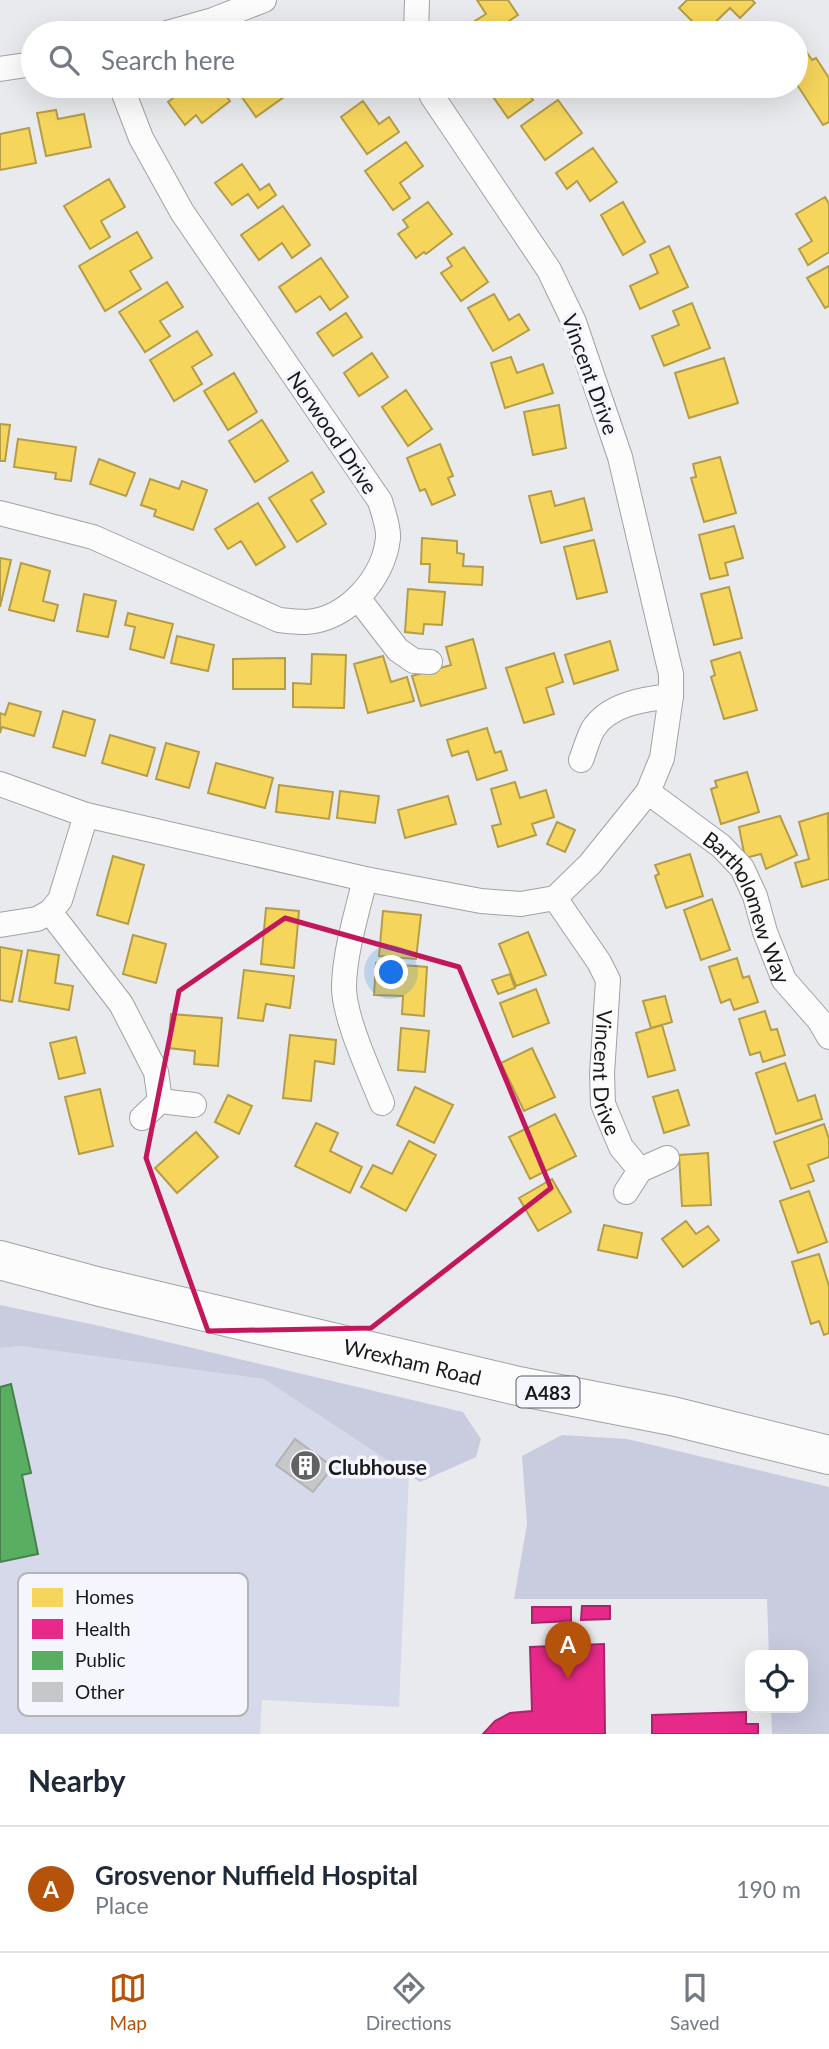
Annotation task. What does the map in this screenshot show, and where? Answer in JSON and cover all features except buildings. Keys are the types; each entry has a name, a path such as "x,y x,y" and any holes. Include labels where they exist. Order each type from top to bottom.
{"highway":[{"name":"Wrexham Road","path":"0,1261 505,1383 672,1416 829,1455"}],"street":[{"path":"209,21 264,0"},
{"path":"416,21 417,0"},
{"path":"0,69 21,66"},
{"name":"Norwood Drive","path":"0,513 93,537 279,620 307,622 330,616 358,598 380,570 388,537 380,501 182,212 141,138 126,98"},
{"name":"Vincent Drive","path":"433,98 549,270 574,323 620,457 671,674 671,696 662,758 648,792 590,864 555,898 599,962 608,980 602,1074 603,1104 621,1147 640,1170"},
{"path":"358,598 398,650 414,661 430,662"},
{"path":"582,760 593,729 607,713 645,699 671,696"},
{"path":"0,785 86,815 365,879 481,901 520,904 555,898"},
{"name":"Bartholomew Way","path":"648,792 721,846 742,868 755,896 765,932 784,980 819,1020 829,1037"},
{"path":"0,925 37,919 50,912 60,900 86,815"},
{"path":"365,879 344,987 352,1024 382,1103"},
{"path":"50,912 121,1004 156,1072 151,1110 194,1105"},
{"path":"626,1192 640,1170 667,1158"}],"highlighted area":[{"path":"285,918 459,967 551,1188 371,1328 208,1331 146,1158 179,991"}],"shaded area":[{"path":"0,1305 463,1412 481,1439 476,1457 420,1482 264,1379 20,1346 0,1348"},
{"path":"20,1346 264,1379 409,1475 399,1707 262,1700 260,1734 0,1734 0,1348"},
{"path":"562,1435 627,1439 829,1487 829,1734 772,1734 771,1713 808,1713 808,1650 769,1650 767,1599 514,1599 527,1524 522,1456"}],"place":[{"name":"Clubhouse","path":"305,1466"},
{"name":"Grosvenor Nuffield Hospital","path":"568,1679"}]}
